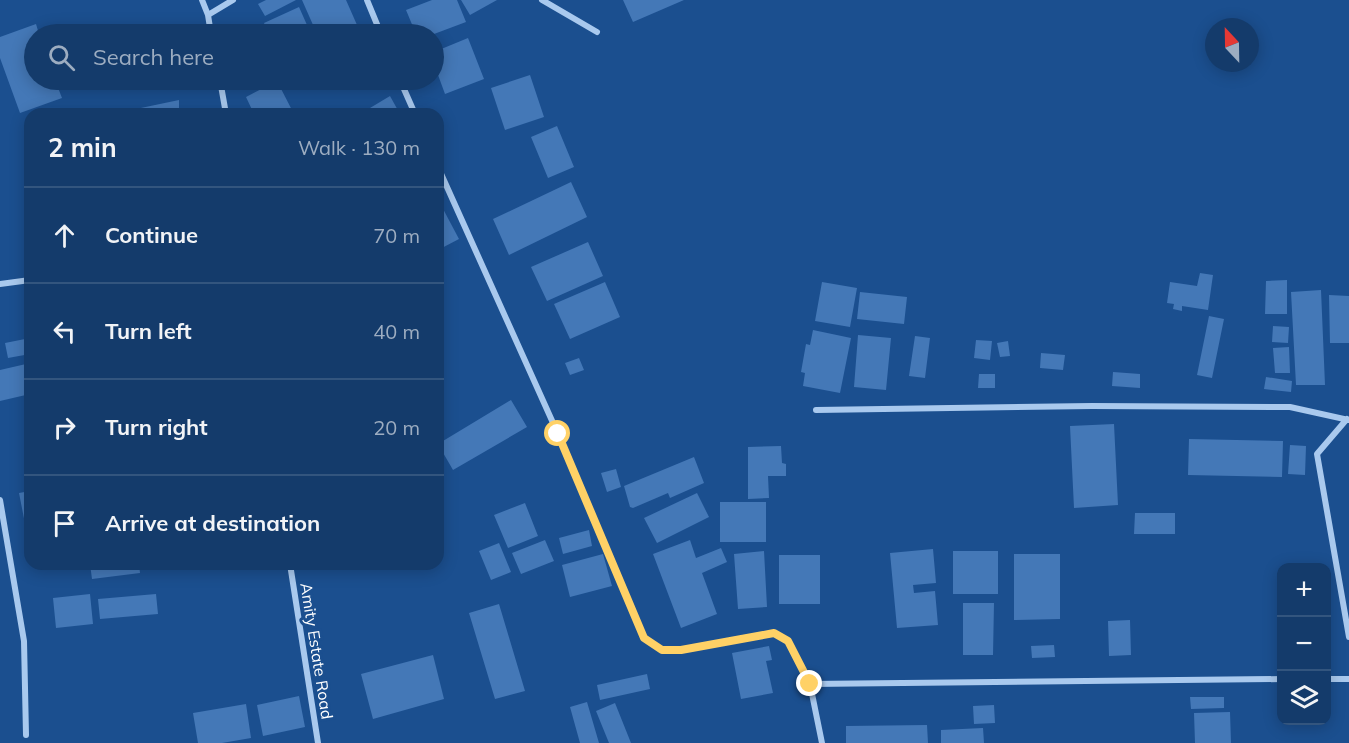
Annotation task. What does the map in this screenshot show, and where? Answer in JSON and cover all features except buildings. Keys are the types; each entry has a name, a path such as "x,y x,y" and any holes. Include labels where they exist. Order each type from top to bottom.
{"street":[{"path":"202,0 209,24"},
{"path":"208,15 233,0"},
{"path":"367,0 377,24"},
{"path":"542,0 597,32"},
{"path":"222,90 225,108"},
{"path":"404,90 412,108"},
{"path":"444,179 558,434 644,638 662,650 681,650 774,633 788,641 810,684 822,743"},
{"path":"0,284 24,281"},
{"path":"816,410 1092,406 1290,407 1348,420 1317,454 1349,637"},
{"path":"0,500 24,640 26,735"},
{"name":"Amity Estate Road","path":"291,570 318,743"},
{"path":"810,684 1277,679"},
{"path":"1331,679 1349,679"}],"route":[{"path":"558,434 644,638 662,650 681,650 774,633 788,641 810,684"}]}
